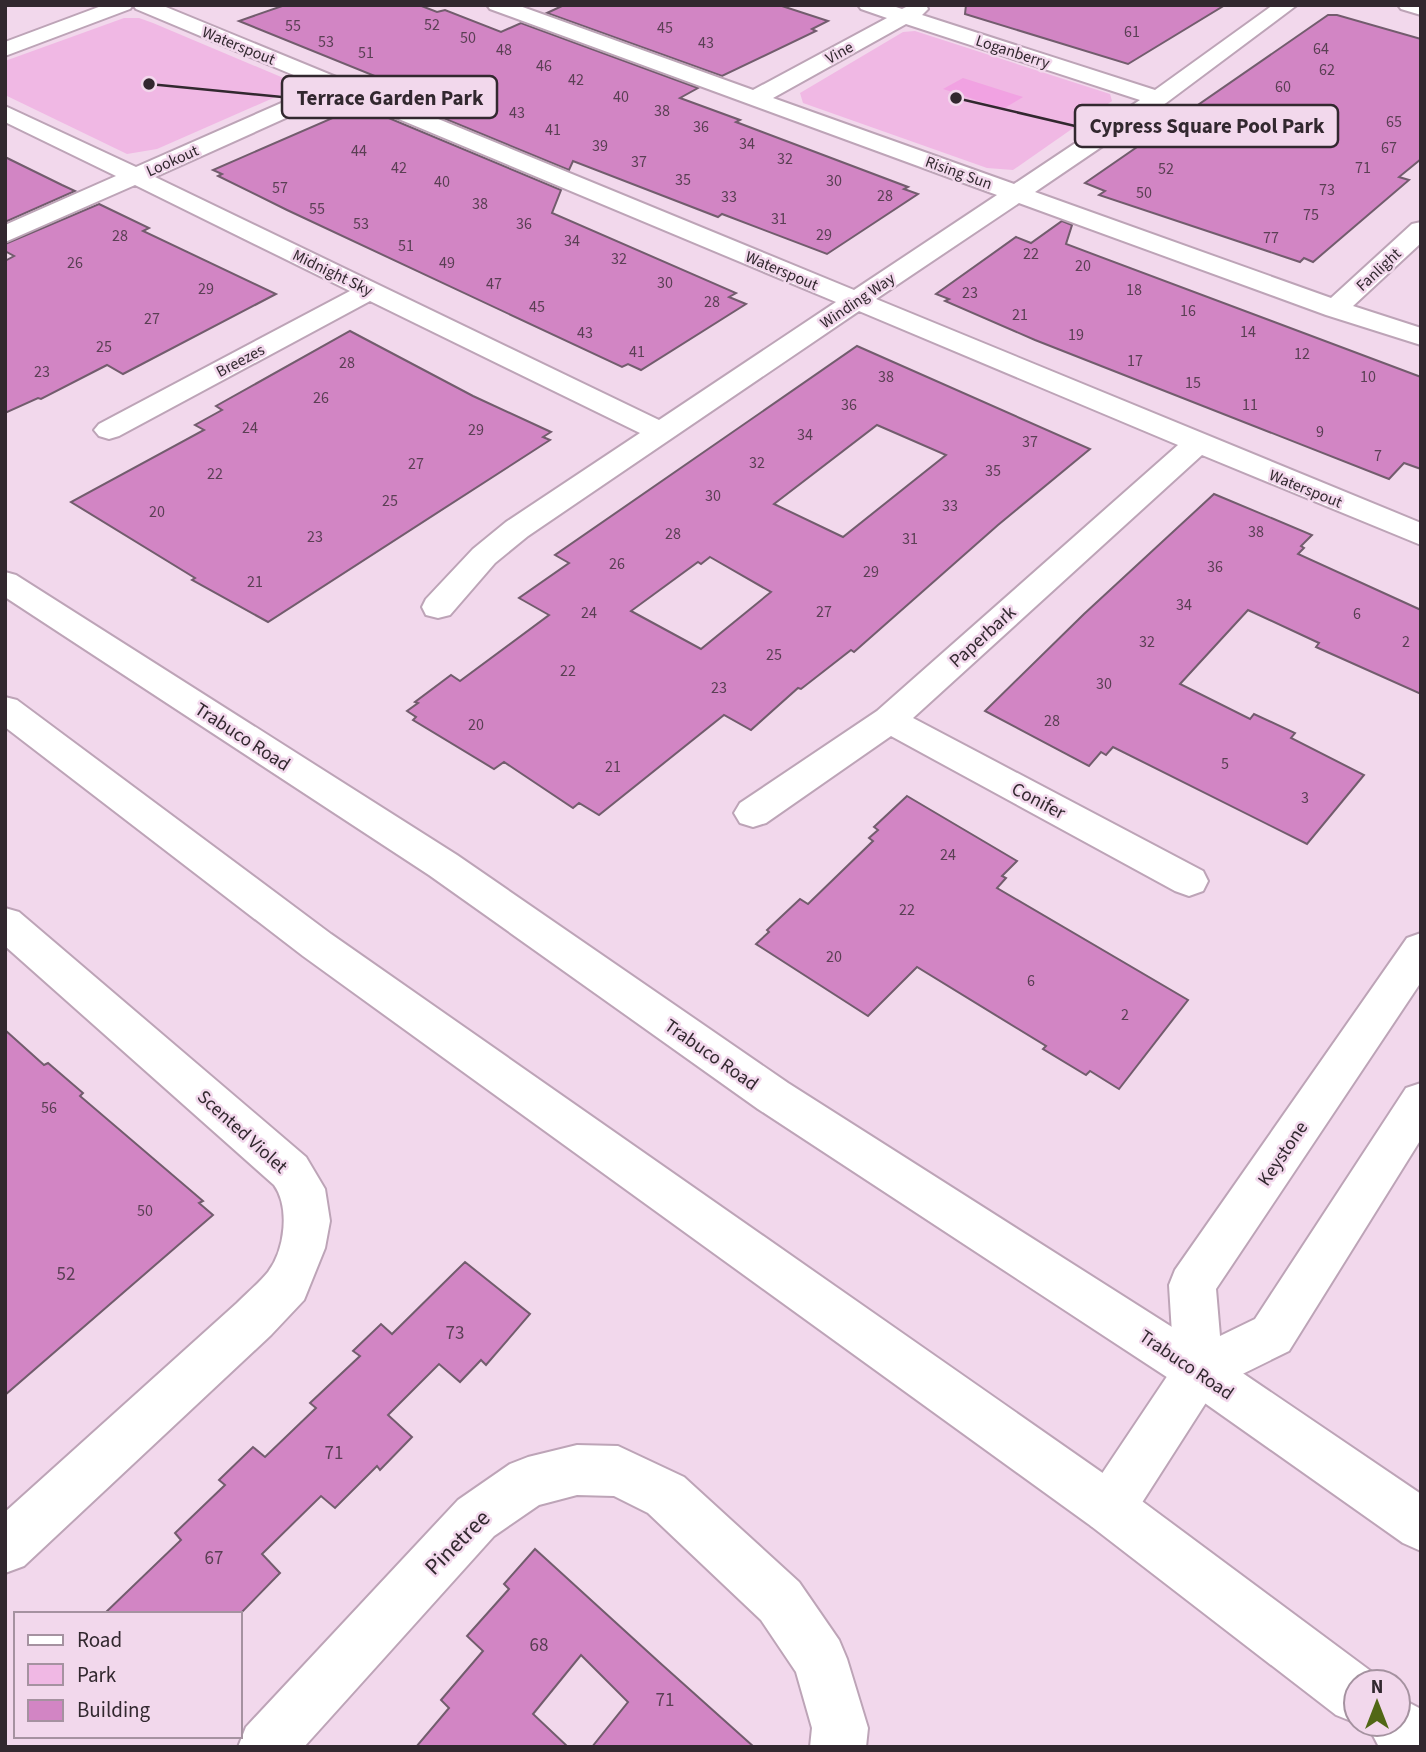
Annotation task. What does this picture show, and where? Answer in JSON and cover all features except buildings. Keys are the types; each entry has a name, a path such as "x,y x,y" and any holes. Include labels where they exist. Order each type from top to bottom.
{"street":[{"path":"5,50 124,5"},
{"name":"Waterspout","path":"143,5 1421,535"},
{"name":"Rising Sun","path":"497,5 1335,309 1421,337"},
{"name":"Loganberry","path":"868,5 1158,97"},
{"name":"Vine","path":"754,99 924,5"},
{"name":"Winding Way","path":"438,607 484,556 517,529 1017,193 1287,5"},
{"path":"1408,5 1421,9"},
{"name":"Lookout","path":"5,234 339,86"},
{"name":"Midnight Sky","path":"5,113 661,432"},
{"name":"Fanlight","path":"1335,309 1421,229"},
{"name":"Breezes","path":"109,430 370,290"},
{"name":"Paperbark","path":"753,813 889,720 1198,443"},
{"name":"Trabuco Road","path":"5,582 443,865 773,1096 1199,1371 1421,1525"},
{"path":"5,709 317,945 1109,1508 1342,1684"},
{"name":"Conifer","path":"889,720 1189,881"},
{"name":"Scented Violet","path":"5,923 290,1171 303,1189 307,1221 302,1248 287,1285 254,1319 5,1547"},
{"name":"Keystone","path":"1199,1371 1192,1286 1421,949"},
{"path":"1109,1508 1199,1371 1272,1335 1421,1101"},
{"name":"Pinetree","path":"266,1747 475,1518 528,1482 577,1470 618,1471 666,1495 780,1601 820,1660 840,1728 838,1747"}],"green space":[{"path":"124,18 139,18 153,23 293,82 293,86 289,91 157,149 127,154 5,95 5,61"},
{"path":"915,31 1110,94 1112,101 1013,170 987,168 803,103 800,93 903,32"}],"shaded area":[{"path":"963,78 1023,97 1003,109 943,89"}],"place":[{"name":"Terrace Garden Park","path":"149,84"},
{"name":"Cypress Square Pool Park","path":"956,98"}]}
